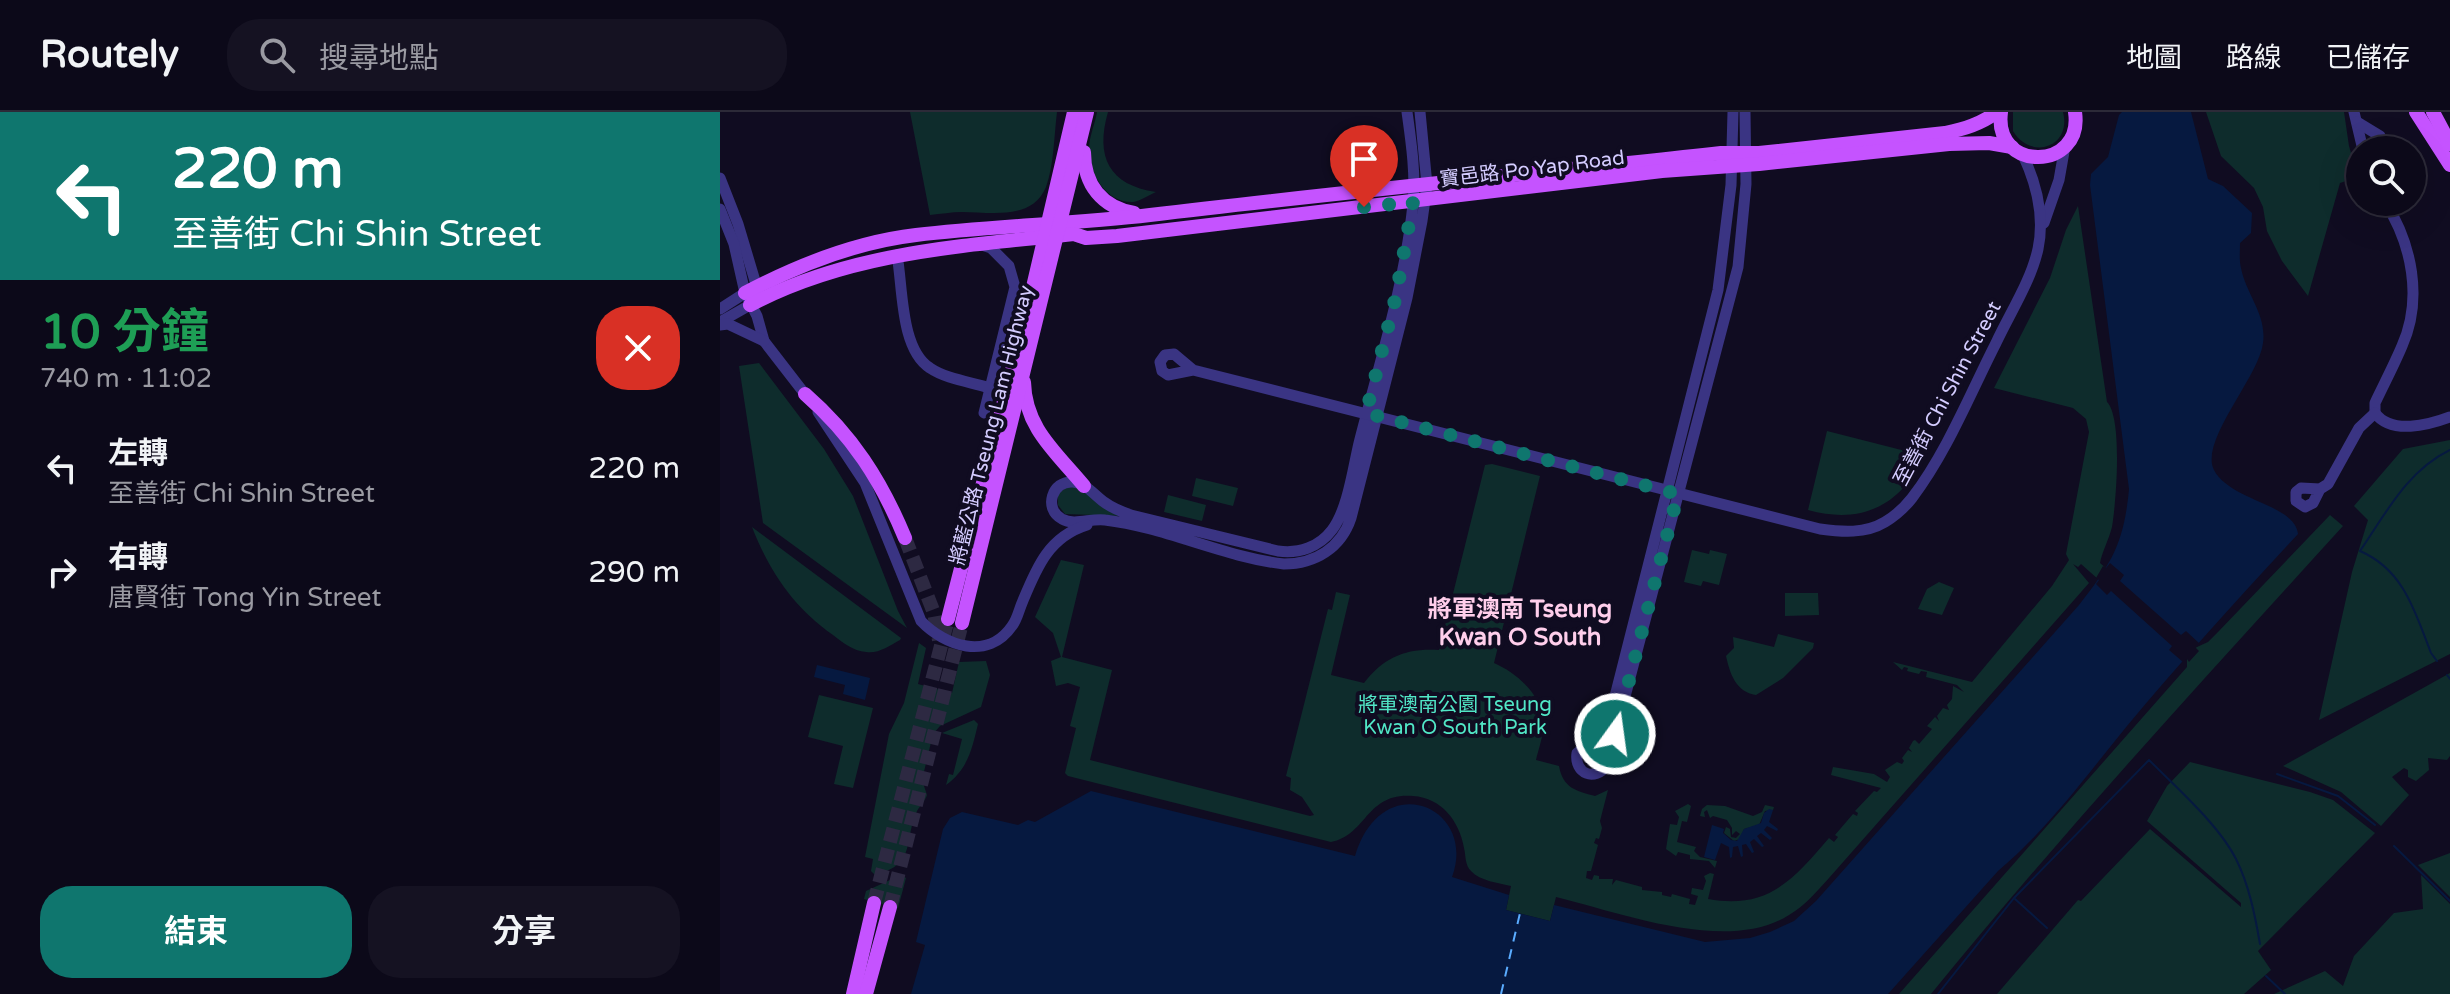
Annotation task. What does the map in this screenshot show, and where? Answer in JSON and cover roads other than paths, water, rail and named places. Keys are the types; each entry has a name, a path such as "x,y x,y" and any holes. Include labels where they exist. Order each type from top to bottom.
{"main road":[{"path":"1054,233 1074,112"},
{"path":"1054,233 1088,112"},
{"path":"1088,112 1084,161 1090,184 1111,205 1148,215"},
{"name":"寶邑路 Po Yap Road","path":"1054,233 1086,238 1665,171 1945,133 1978,124 1999,112 2001,130 2017,151"},
{"path":"2065,146 2075,119 2087,112"},
{"path":"2416,112 2450,165"},
{"path":"2433,112 2450,144"},
{"name":"寶邑路 Po Yap Road","path":"1054,233 1148,215 1421,185 1949,144 1989,143 2046,157 2065,146"},
{"path":"753,296 841,267 897,255 1054,233"},
{"path":"753,296 814,261 915,235 1054,233"},
{"name":"將藍公路 Tseung Lam Highway","path":"1054,233 1025,373 1015,399 955,621 1054,233"},
{"path":"1025,373 1028,413 1035,427 1084,486"},
{"path":"805,394 835,420 874,474 905,538"},
{"path":"853,994 874,903"},
{"path":"866,994 890,907"}],"street":[{"path":"1407,112 1421,185"},
{"path":"1372,414 1338,520 1327,536 1304,550 1278,551 1139,518 1110,506 1084,486 1067,482 1055,489 1051,502 1055,513 1068,522 1110,521 1276,563 1300,563 1315,558 1335,545 1349,525 1372,414 1396,296 1419,201 1420,112"},
{"path":"1733,112 1740,159 1738,267 1672,492 1609,720 1598,737 1577,753 1577,765 1586,774 1599,774 1607,765 1672,492 1713,309 1740,159 1745,112"},
{"path":"2356,117 2380,136"},
{"name":"至善街 Chi Shin Street","path":"2040,233 2059,180 2065,146"},
{"name":"至善街 Chi Shin Street","path":"1193,370 1820,529 1845,532 1865,530 1884,523 1910,501 1937,458 2022,291 2038,252 2041,217 2034,179 2017,151"},
{"path":"720,178 738,224 764,341 805,394 865,483 921,621 937,636 950,643 972,647 1000,637 1012,626 1037,568 1054,544 1078,528 1110,521"},
{"path":"720,209 753,296"},
{"path":"2392,216 2406,245 2412,284 2408,328 2375,403 2375,413 2392,424 2404,426 2449,417"},
{"path":"978,244 991,248 1005,261 1015,287 984,413"},
{"path":"1723,254 1726,261 1738,267"},
{"path":"897,255 908,331 917,356 930,368 990,388"},
{"path":"720,309 753,296"},
{"path":"720,323 753,296"},
{"path":"720,323 764,341"},
{"path":"2320,489 2328,484 2359,428 2375,413"}],"water":[{"path":"2122,112 2191,112 2208,179 2223,186 2252,213 2251,233 2240,243 2240,262 2262,323 2263,343 2252,373 2222,426 2212,458 2214,470 2222,480 2233,489 2286,516 2298,534 2169,677 2050,820 1998,871 1888,994 911,994 925,945 916,942 943,829 950,818 962,812 1018,825 1028,820 1035,822 1091,791 1355,856 1368,828 1385,811 1404,805 1423,806 1440,816 1452,832 1456,852 1452,877 1509,895 1506,910 1550,921 1554,905 1705,942 1750,938 1794,921 1816,901 2079,605 2108,564 2120,538 2129,489 2090,185 2091,174 2108,157"},
{"path":"817,665 870,678 865,700 843,694 845,685 814,677"},
{"path":"1769,809 1773,810 1769,822 1778,829 1767,826 1764,830 1772,838 1770,840 1761,833 1757,836 1764,846 1754,839 1750,842 1754,852 1746,844 1742,845 1741,857 1738,846 1733,847 1730,858 1729,847 1721,843 1715,860 1704,857 1712,825 1724,829 1723,833 1737,841 1744,829 1761,823"}],"waterway":[{"path":"2437,661 2398,581 2375,559 2360,551 2409,481 2450,450"},
{"path":"2447,675 2450,679"},
{"path":"1938,994 2014,898 2149,760 2219,833 2236,859 2254,911 2260,944"},
{"path":"2277,774 2338,796 2375,825"},
{"path":"2394,846 2450,901"},
{"path":"2015,899 2047,928"},
{"path":"2266,976 2285,994"}],"tunnel":[{"path":"905,538 934,613 939,640"},
{"path":"874,903 948,619"},
{"path":"890,907 962,623"}],"district":[{"name":"將軍澳南 Tseung Kwan O South","path":"1520,623"}],"park label":[{"name":"將軍澳南公園 Tseung Kwan O South Park","path":"1455,716"}]}
